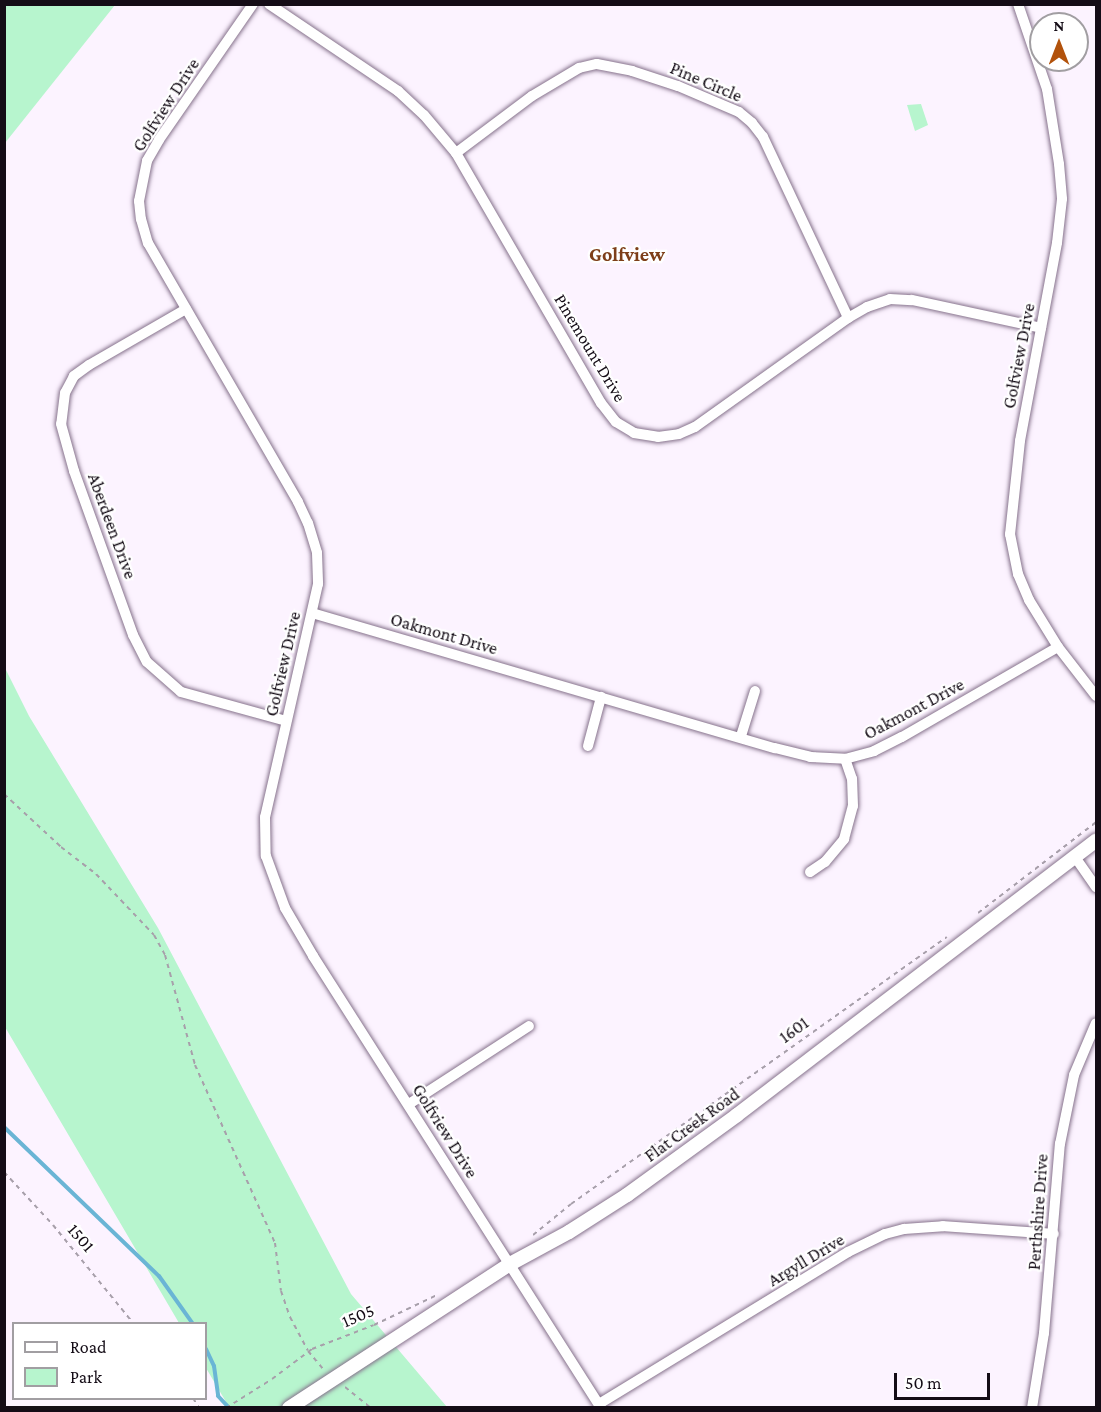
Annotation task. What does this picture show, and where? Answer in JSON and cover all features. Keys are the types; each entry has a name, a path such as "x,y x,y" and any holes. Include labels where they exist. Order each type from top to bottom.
{"street":[{"name":"Golfview Drive","path":"253,4 159,140 147,161 141,184 141,219 148,243 232,384 308,523 317,553 319,572 312,613 264,817 266,856 281,899 302,937 510,1264 552,1326 600,1406"},
{"name":"Pinemount Drive","path":"269,4 398,91 456,153 601,403 616,422 634,433 658,437 679,434 695,427 848,318 867,307 890,299 912,300 1041,328"},
{"name":"Golfview Drive","path":"1018,4 1047,89 1062,199 1057,243 1020,441 1010,534 1018,574 1029,600 1058,647 1096,696"},
{"name":"Pine Circle","path":"456,153 564,75 579,68 597,64 632,71 739,112 763,137 848,318"},
{"name":"Aberdeen Drive","path":"186,309 88,365 74,376 65,393 61,424 74,471 130,626 147,662 181,692 286,721"},
{"name":"Oakmont Drive","path":"312,613 810,757 845,759 874,751 902,737 1058,647"},
{"path":"741,736 755,691"},
{"path":"588,746 601,697"},
{"path":"810,872 825,862 844,839 853,806 852,779 845,759"},
{"name":"Flat Creek Road","path":"289,1407 510,1264 569,1232 627,1195 728,1122 1096,841"},
{"path":"1075,857 1096,887"},
{"name":"Perthshire Drive","path":"1032,1407 1044,1333 1060,1144 1074,1075 1096,1023"},
{"path":"409,1104 529,1026"},
{"name":"Argyll Drive","path":"600,1406 848,1252 885,1234 904,1229 944,1226 1054,1234"}],"path":[{"path":"4,794 61,847 96,874 154,935 165,954 195,1065 275,1243 281,1291 290,1317 318,1366 370,1407"},
{"path":"972,917 1096,822"},
{"name":"1601","path":"530,1238 571,1204 955,931"},
{"name":"1501","path":"4,1172 53,1225 59,1236 78,1255 133,1322"},
{"name":"1505","path":"226,1407 272,1379 308,1351 374,1325 440,1293"}],"green space":[{"path":"4,5 115,5 5,143"},
{"path":"921,104 928,125 915,131 907,105"},
{"path":"4,666 29,716 158,928 351,1294 447,1407 229,1407 207,1370 207,1322 178,1322 5,1027"}],"waterway":[{"path":"4,1127 159,1276 192,1322"},
{"path":"207,1351 214,1366 218,1396 229,1408"}],"district":[{"name":"Golfview","path":"627,254"}]}
